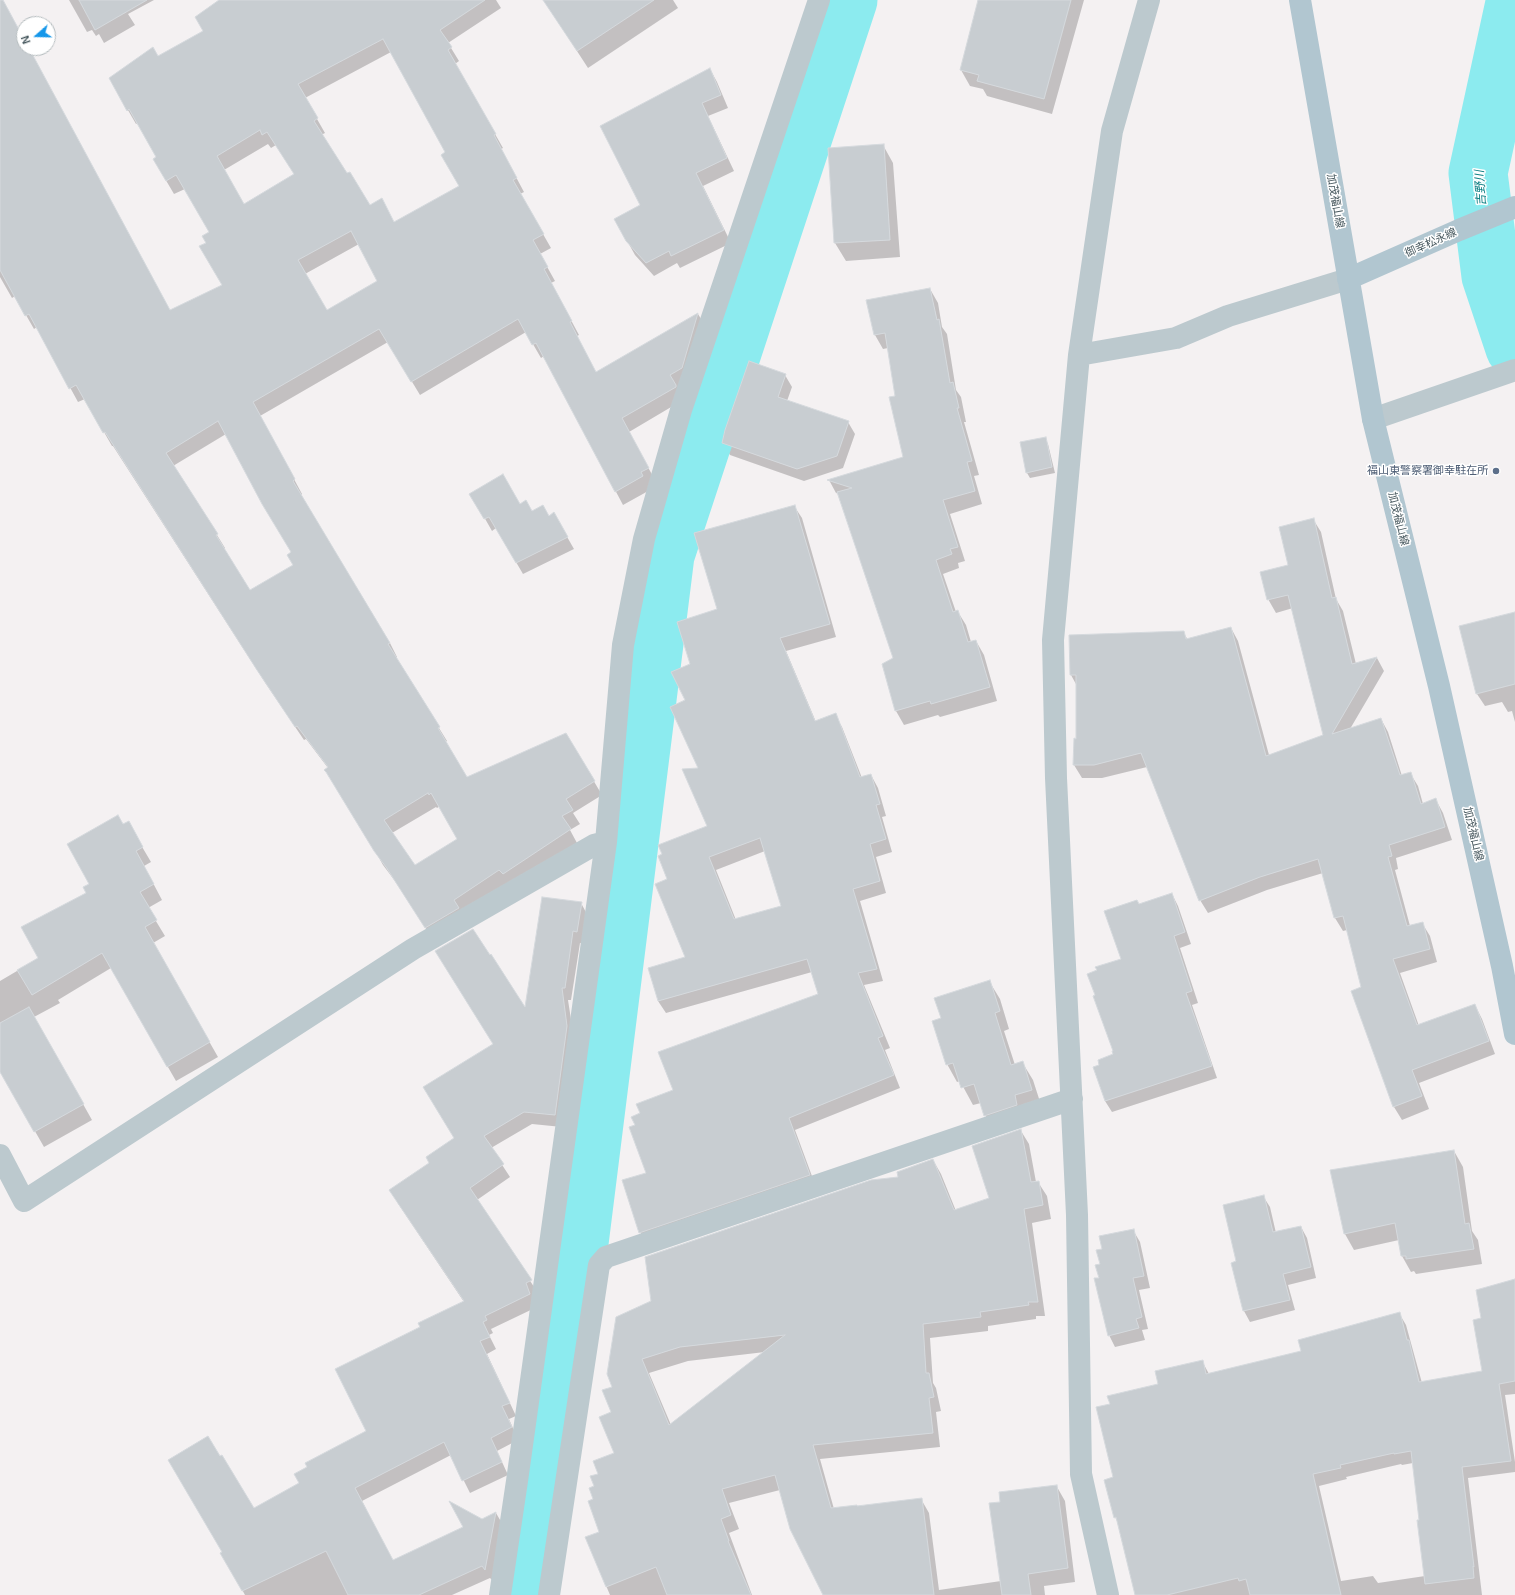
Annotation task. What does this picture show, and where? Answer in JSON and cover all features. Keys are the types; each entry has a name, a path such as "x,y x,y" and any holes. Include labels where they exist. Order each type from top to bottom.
{"main road":[{"name":"加茂福山線","path":"1300,0 1373,419 1439,686 1502,966 1515,1034"},
{"name":"御幸松永線","path":"1348,279 1459,230 1509,210"}],"street":[{"path":"500,1595 606,842 623,645 644,539 681,410 819,0"},
{"path":"1108,1595 1081,1474 1077,1215 1056,778 1053,640 1078,355 1112,132 1150,0"},
{"path":"1078,355 1176,338 1228,316 1348,279"},
{"path":"1373,419 1511,371"},
{"path":"0,1155 24,1201 413,948 594,845 606,842"},
{"path":"549,1595 599,1265 606,1257 1072,1099"}],"building":[{"path":"0,0 3,0 16,24 16,56 33,56 170,310 222,285 199,246 206,243 202,236 209,232 176,175 166,181 153,159 156,157 129,109 127,111 109,78 153,47 158,56 203,31 195,17 219,0 485,0 440,30 452,47 448,50 496,134 494,135 517,178 513,180 544,234 533,240 548,267 544,269 572,321 570,322 596,372 698,313 682,368 670,375 676,387 622,418 649,468 641,472 643,476 615,492 536,343 532,345 518,319 411,382 379,329 253,402 295,479 293,481 390,643 388,644 440,727 438,728 467,777 566,733 595,781 566,799 573,810 562,816 571,829 503,874 499,870 454,900 459,908 425,928 374,851 324,770 328,767 297,726 295,727 105,432 103,433 76,385 69,389 29,314 25,316 0,270","holes":["383,39 445,152 441,155 459,186 394,222 382,198 370,205 350,172 347,173 314,121 318,118 298,84","260,130 262,135 267,132 294,174 244,204 217,156","351,231 377,281 327,310 298,260","218,421 262,504 291,552 287,555 293,565 250,590 216,535 218,534 166,453","428,793 429,795 431,793 457,839 415,865 384,820"]},
{"path":"79,0 147,0 95,30"},
{"path":"543,0 654,0 577,51"},
{"path":"978,0 1071,0 1044,99 977,81 979,75 960,70"},
{"path":"710,68 721,95 702,103 727,158 696,173 724,230 671,256 669,251 646,263 626,241 614,219 640,205 600,126"},
{"path":"884,144 890,240 834,243 828,148"},
{"path":"930,288 937,320 939,319 950,383 953,382 959,408 957,408 972,461 967,462 975,491 943,500 958,547 950,549 952,554 936,560 953,612 958,610 968,642 976,640 990,687 931,704 930,701 895,711 882,664 893,658 837,492 852,488 827,480 903,457 889,397 895,396 885,333 874,335 866,300"},
{"path":"749,361 786,374 778,397 849,421 837,456 797,469 722,443 725,430"},
{"path":"1046,437 1052,467 1026,473 1020,442"},
{"path":"503,474 520,504 526,500 532,511 543,505 549,516 554,512 568,537 516,563 489,517 484,519 469,494"},
{"path":"795,505 830,624 780,638 815,721 836,713 860,777 871,774 880,804 876,805 886,839 870,844 880,881 853,889 877,969 858,973 883,1036 878,1038 894,1075 789,1118 810,1175 639,1233 622,1180 646,1173 629,1127 635,1125 631,1117 640,1113 636,1104 673,1090 658,1052 818,994 807,959 658,1001 648,968 685,957 655,884 667,879 658,856 662,854 658,845 707,826 682,769 698,768 670,707 685,700 671,672 690,664 677,622 717,609 694,533","holes":["760,838 781,906 734,919 709,857"]},
{"path":"1314,518 1332,598 1336,597 1352,664 1377,657 1332,734 1381,718 1400,775 1411,772 1421,804 1436,798 1445,827 1389,845 1392,856 1388,857 1407,926 1423,922 1430,949 1393,959 1417,1025 1475,1004 1489,1041 1412,1070 1422,1096 1393,1107 1351,991 1361,987 1343,916 1334,918 1318,859 1260,877 1199,901 1141,753 1094,765 1073,765 1074,738 1076,739 1076,675 1070,675 1069,635 1184,631 1186,639 1231,627 1266,756 1323,735 1288,595 1267,600 1260,572 1288,565 1279,527"},
{"path":"1515,612 1515,684 1476,694 1459,626"},
{"path":"118,815 123,824 129,821 143,847 136,851 154,884 140,892 157,920 145,927 210,1042 167,1067 102,953 32,995 17,970 38,958 21,927 86,893 83,887 89,884 67,844"},
{"path":"1172,893 1185,932 1174,936 1192,991 1186,993 1212,1066 1105,1101 1093,1067 1099,1065 1098,1060 1113,1054 1113,1051 1093,996 1095,995 1087,974 1097,970 1095,967 1121,959 1104,911 1137,900 1139,904"},
{"path":"542,897 582,902 577,932 573,931 565,988 562,988 567,1026 555,1115 524,1112 484,1136 504,1164 470,1188 532,1280 526,1283 530,1294 485,1316 487,1320 483,1322 490,1337 480,1341 510,1403 502,1406 512,1427 491,1438 502,1462 462,1481 444,1442 355,1488 393,1560 463,1527 449,1501 482,1519 496,1512 485,1570 482,1566 419,1595 348,1595 326,1551 242,1591 220,1553 222,1552 168,1460 208,1436 220,1456 222,1455 254,1508 299,1483 294,1474 307,1467 305,1463 366,1431 335,1369 420,1327 418,1323 464,1301 389,1190 429,1163 426,1157 454,1138 423,1087 493,1044 435,951 473,929 525,1007"},
{"path":"990,980 1000,1011 995,1013 1011,1065 1023,1061 1032,1090 1015,1095 1017,1105 984,1116 974,1084 961,1088 953,1063 946,1065 932,1021 941,1018 934,998"},
{"path":"29,1007 84,1104 34,1132 0,1072 0,1023"},
{"path":"1021,1129 1031,1182 1039,1181 1043,1205 1024,1209 1038,1302 1028,1302 1029,1305 980,1312 981,1317 923,1324 926,1373 929,1373 934,1397 929,1398 933,1433 813,1445 831,1508 922,1498 934,1595 823,1595 790,1529 775,1475 722,1489 731,1515 721,1519 728,1541 751,1595 667,1595 656,1567 606,1587 585,1537 599,1532 588,1501 593,1499 589,1488 594,1486 590,1476 598,1474 593,1461 614,1453 599,1417 611,1412 602,1390 612,1387 607,1374 616,1317 651,1301 645,1257 871,1180 898,1177 897,1172 933,1159 954,1210 989,1198 972,1146","holes":["785,1335 669,1425 642,1359 680,1347"]},
{"path":"1454,1150 1465,1224 1469,1223 1474,1249 1406,1259 1406,1256 1401,1256 1395,1223 1344,1234 1330,1170"},
{"path":"1264,1195 1273,1232 1301,1226 1311,1267 1283,1274 1290,1300 1243,1311 1231,1263 1236,1261 1223,1205"},
{"path":"1134,1229 1144,1276 1133,1278 1142,1317 1136,1319 1139,1328 1108,1336 1094,1278 1099,1278 1095,1265 1100,1264 1096,1250 1102,1249 1099,1236"},
{"path":"1515,1279 1515,1381 1499,1384 1511,1461 1462,1467 1474,1578 1425,1584 1417,1520 1419,1520 1411,1451 1394,1453 1340,1465 1341,1468 1313,1474 1341,1595 1250,1595 1246,1579 1239,1581 1238,1578 1167,1595 1135,1595 1116,1517 1114,1518 1104,1480 1113,1477 1096,1407 1110,1404 1107,1396 1158,1384 1155,1371 1203,1360 1206,1374 1301,1351 1298,1340 1400,1312 1407,1340 1409,1340 1419,1382 1482,1371 1473,1320 1481,1318 1476,1290"},
{"path":"1057,1485 1068,1568 1028,1574 1031,1595 1002,1595 989,1503 1000,1502 999,1492"}],"waterway":[{"path":"529,1595 562,1379 665,555 848,0"},
{"name":"吉野川","path":"1515,3 1478,173 1491,276 1515,348"}],"place":[{"name":"福山東警察署御幸駐在所","path":"1496,471"}]}
